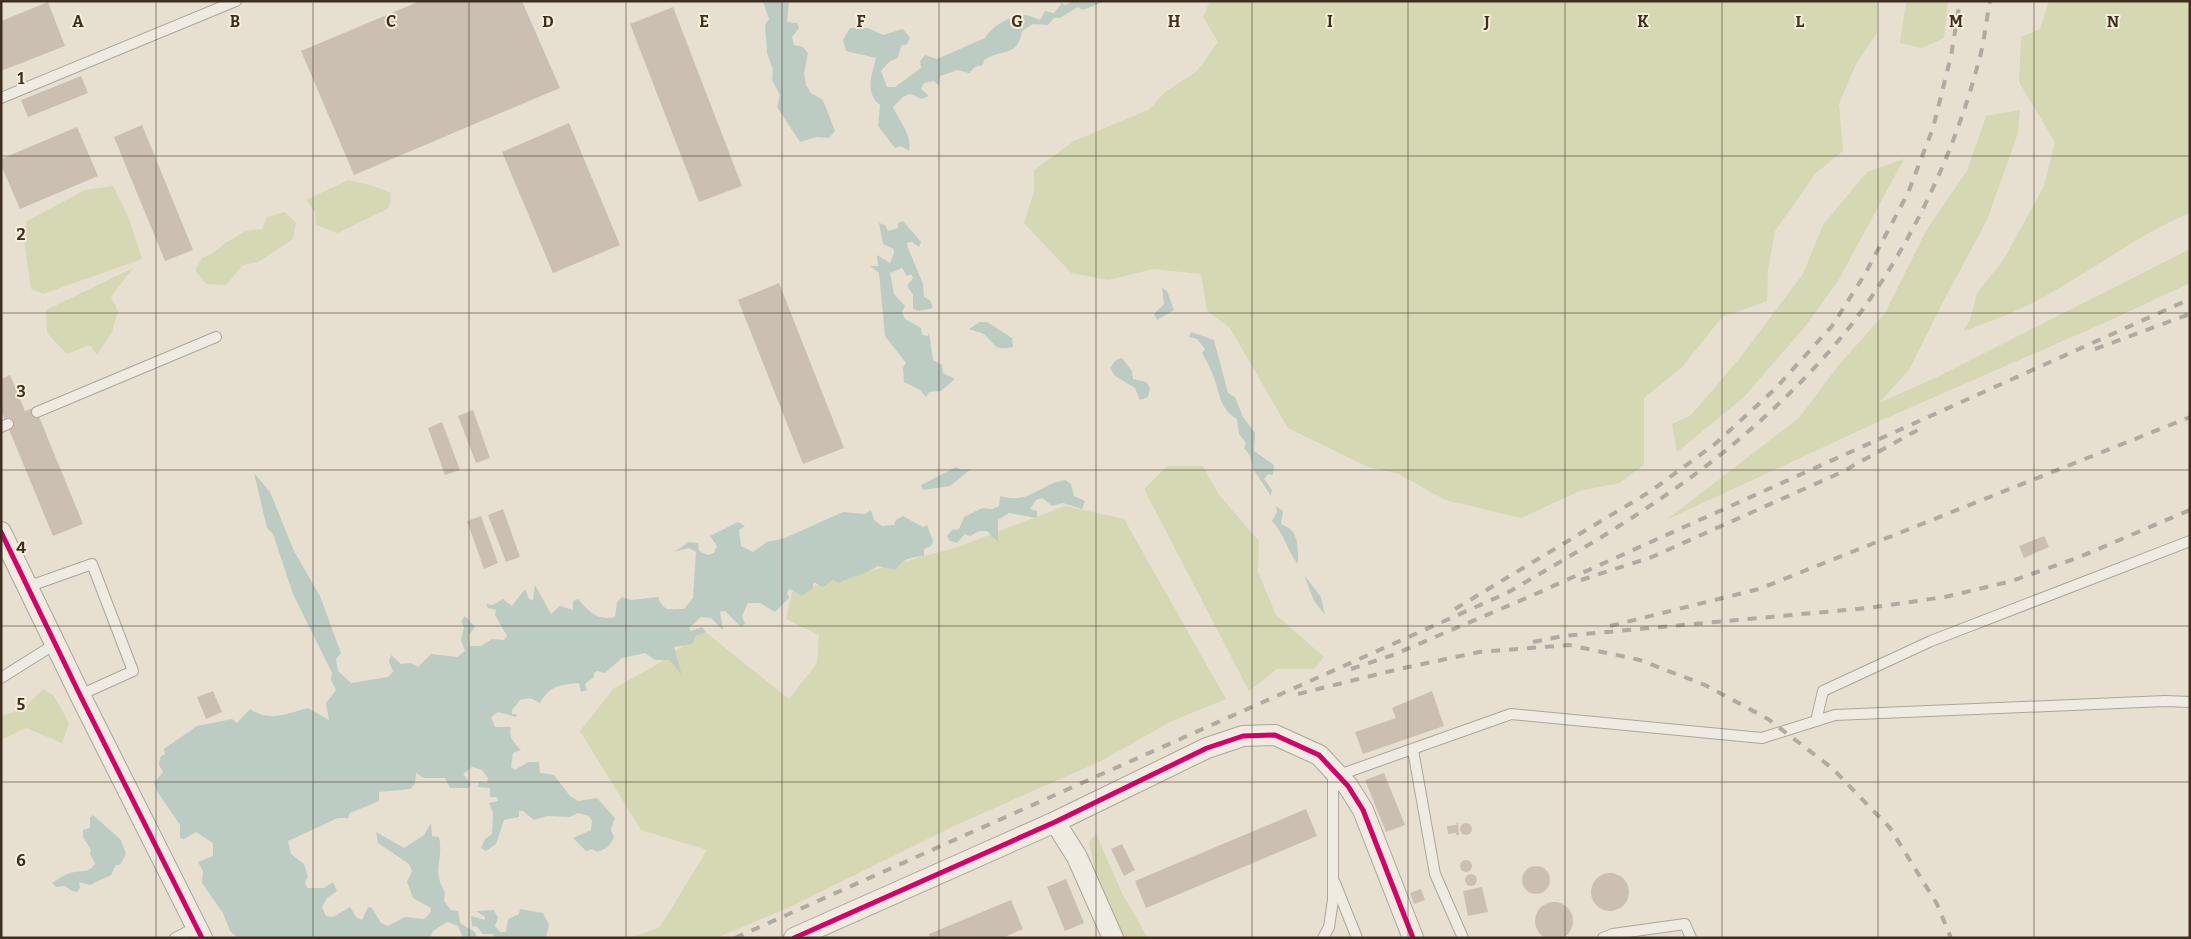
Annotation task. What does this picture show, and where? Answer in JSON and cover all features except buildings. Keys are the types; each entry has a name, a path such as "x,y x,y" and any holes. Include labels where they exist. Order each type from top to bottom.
{"street":[{"path":"1,532 80,695 200,932"},
{"path":"794,938 1055,822 1206,748 1243,736 1275,735 1319,755 1336,771 1362,810 1413,938"},
{"path":"1055,822 1077,857 1112,938"}],"lane":[{"path":"1,98 236,1"},
{"path":"37,412 216,337"},
{"path":"1816,721 1822,691 1930,641 2190,541"},
{"path":"27,587 92,564 134,671 80,695"},
{"path":"1,678 55,644"},
{"path":"1323,938 1329,927 1333,900 1336,771 1413,750 1510,714 1762,738 1835,715 2165,701 2190,702"},
{"path":"1413,750 1435,874 1463,938"},
{"path":"1333,879 1357,938"},
{"path":"1603,938 1612,934 1685,924 1691,938"},
{"path":"175,938 200,932"}],"green space":[{"path":"1210,1 1877,1 1877,33 1856,64 1839,104 1843,151 1816,173 1775,231 1768,270 1767,301 1722,317 1683,366 1644,398 1644,465 1619,483 1580,491 1521,518 1445,500 1399,474 1368,467 1288,428 1230,328 1207,311 1201,274 1153,269 1109,280 1071,273 1024,223 1034,192 1034,170 1074,141 1150,109 1165,92 1197,71 1218,42 1203,17"},
{"path":"1906,1 1948,1 1944,38 1922,48 1900,43"},
{"path":"2049,1 2190,1 2190,213 2155,230 2032,303 1963,331 1970,320 1977,293 2004,259 2044,186 2055,142 2019,82 2021,37 2040,29"},
{"path":"2020,110 2018,133 1987,220 1909,370 1879,403 1937,377 2190,249 2190,283 2113,319 1882,420 1666,520 1799,418 1838,366 1885,313 1927,229 1967,171 1986,116"},
{"path":"1904,159 1838,281 1804,328 1743,398 1677,452 1672,424 1691,415 1739,359 1803,274 1823,225 1867,172"},
{"path":"348,180 374,186 391,193 389,208 338,233 316,225 315,212 306,200"},
{"path":"113,186 128,216 142,259 43,294 31,289 24,241 27,221 85,190"},
{"path":"285,212 296,223 293,239 258,262 243,265 226,285 206,284 195,270 202,258 213,253 225,243 246,231 262,229 267,217"},
{"path":"133,268 111,297 118,311 112,332 97,355 90,345 67,354 47,333 46,310"},
{"path":"1167,466 1203,466 1219,495 1259,541 1258,572 1276,615 1324,657 1314,669 1277,669 1249,691 1144,489"},
{"path":"1065,506 1124,519 1226,699 1172,721 1101,761 956,825 790,907 716,938 630,938 660,927 707,850 641,830 580,731 614,688 653,667 704,631 789,699 817,663 819,635 786,619 792,592 958,547"},
{"path":"43,689 54,696 69,723 62,743 26,728 1,740 1,716 23,709"},
{"path":"1096,834 1123,895 1148,938 1124,938 1096,875 1089,842"}],"shaded area":[{"path":"789,1 787,22 797,23 799,28 792,37 794,45 803,47 808,53 804,74 806,85 811,93 823,100 835,131 829,138 817,137 800,142 777,107 780,95 772,80 773,70 767,53 765,25 769,19 763,2"},
{"path":"1074,1 1106,1 1083,10 1078,7 1060,18 1054,18 1048,25 1033,24 1022,31 1017,45 1009,51 984,60 983,65 975,67 969,73 958,70 940,76 939,86 934,81 924,83 921,89 929,96 922,99 910,94 903,97 893,107 907,134 910,146 909,151 901,146 895,148 878,126 880,105 872,95 871,89 871,77 876,58 846,51 843,40 850,28 868,28 883,35 903,29 910,38 907,44 901,46 898,58 890,61 881,71 887,87 895,87 921,68 920,61 925,55 937,59 985,38 992,29 1007,20 1024,15 1040,20 1045,11 1054,13 1062,3 1065,5"},
{"path":"903,221 921,242 919,247 912,242 907,243 923,284 924,297 930,300 933,308 919,311 913,309 913,295 907,286 913,278 911,274 907,276 902,268 890,273 894,294 905,306 902,312 905,319 921,328 922,335 928,336 929,333 933,360 942,365 943,373 955,379 941,391 929,392 926,397 920,390 904,382 903,368 906,363 885,336 879,273 870,266 878,266 877,255 890,263 894,253 894,249 883,244 879,223 885,225 888,231 898,228 898,223"},
{"path":"1162,288 1167,291 1174,310 1157,320 1154,314 1164,304"},
{"path":"980,322 987,322 1012,338 1013,347 996,347 983,334 969,329"},
{"path":"1191,332 1214,340 1228,393 1235,397 1243,417 1255,433 1254,451 1274,465 1273,475 1268,474 1264,479 1272,490 1271,496 1253,469 1250,455 1244,448 1246,443 1239,434 1237,419 1223,405 1212,372 1202,353 1205,349 1197,339 1189,337"},
{"path":"1122,358 1132,371 1133,379 1146,382 1150,388 1148,397 1140,400 1135,388 1115,376 1110,368 1116,360"},
{"path":"956,467 961,470 971,469 950,486 923,490 921,485"},
{"path":"254,473 270,492 294,551 320,596 341,653 336,659 338,671 351,683 388,677 393,672 389,661 391,655 401,664 411,663 418,667 431,654 457,657 465,651 461,640 464,627 461,621 465,616 475,627 469,635 470,646 481,646 492,639 504,640 507,636 495,615 496,610 488,608 486,604 493,605 503,599 512,606 525,589 529,599 533,600 535,585 551,614 560,606 573,610 573,601 578,599 586,608 598,616 603,618 615,617 617,602 622,597 631,600 658,597 665,608 684,609 693,598 696,552 689,548 674,552 689,542 698,543 699,551 708,555 714,553 717,546 710,536 738,522 745,526 739,530 741,546 753,552 767,542 785,538 843,512 865,514 871,510 874,520 882,526 894,525 896,520 903,516 923,527 927,525 933,541 931,546 924,549 924,556 907,559 896,570 878,566 839,583 833,580 822,587 814,582 812,589 802,596 790,589 787,592 789,598 775,612 760,603 748,603 742,616 745,624 741,627 725,611 720,612 723,630 711,618 701,617 689,628 691,631 702,627 706,632 696,636 692,644 674,647 682,676 670,660 655,660 645,653 622,658 605,673 597,671 594,673 594,677 585,684 587,690 581,692 579,683 561,685 552,689 540,703 530,698 520,700 512,710 512,714 517,714 516,717 498,712 491,717 495,727 511,727 511,737 521,750 513,753 511,767 515,770 528,762 539,762 540,773 554,775 570,796 578,801 597,798 615,818 611,829 614,838 608,847 598,852 592,849 586,851 573,838 591,830 592,821 589,816 578,813 570,817 547,816 534,820 523,811 519,811 519,817 504,820 496,844 486,851 481,848 485,839 492,834 493,813 489,803 498,801 497,797 490,797 490,788 478,787 479,782 487,783 488,778 482,770 472,767 463,774 471,784 468,788 450,788 445,778 424,778 416,773 415,784 410,789 379,792 379,801 350,813 348,818 338,818 288,841 291,854 304,864 308,877 305,882 307,888 324,888 333,882 337,891 327,898 322,907 326,916 333,917 350,907 356,917 362,920 368,907 372,908 381,923 388,926 405,917 424,919 430,913 431,908 413,898 407,882 412,871 409,864 378,843 376,832 404,848 424,835 431,823 432,836 439,837 440,843 438,873 444,891 444,901 451,910 458,911 460,923 475,932 477,938 463,938 458,926 447,922 433,931 430,938 238,938 230,931 223,913 202,883 203,871 198,862 213,856 213,843 196,832 184,839 180,838 180,825 157,791 154,783 163,772 159,765 160,757 165,754 164,749 197,726 232,719 237,723 250,709 264,715 279,716 308,708 329,720 326,703 336,690 331,680 332,673 293,594 273,534 267,528"},
{"path":"1065,480 1071,484 1074,496 1085,501 1082,509 1063,503 1052,506 1042,498 1036,500 1030,509 1037,511 1037,518 1009,513 998,520 998,542 987,531 979,531 970,536 965,534 957,543 950,541 947,536 952,530 959,529 964,517 982,508 992,509 999,506 1000,496 1019,498 1034,493 1048,485"},
{"path":"1276,506 1283,511 1281,524 1292,531 1297,540 1298,564 1280,531 1272,521 1277,512"},
{"path":"1304,575 1321,597 1325,615 1314,601"},
{"path":"93,815 121,840 126,854 120,865 116,865 111,875 90,885 79,882 80,888 77,892 65,886 56,887 52,883 70,873 90,869 95,863 90,854 91,850 83,837 83,830 90,828 90,818"},
{"path":"520,909 543,913 549,925 546,938 495,938 493,934 483,934 477,927 472,926 471,916 485,920 485,917 476,911 494,910 498,918 495,926 500,932 506,932 508,919 519,914"}],"railway":[{"path":"1455,609 1651,491 1715,444 1775,389 1832,326 1865,274 1908,193 1933,128 1951,56 1960,1"},
{"path":"735,938 1507,593 1620,525 1683,483 1733,445 1802,381 1844,334 1887,273 1925,206 1955,135 1968,99 1980,56 1990,1"},
{"path":"1351,669 1393,655 1531,596 2190,299"},
{"path":"2095,349 2190,314"},
{"path":"1610,626 1759,589 2190,417"},
{"path":"1581,580 1652,557 1842,472 1923,427"},
{"path":"1533,642 1563,636 1868,608 1945,597 2012,581 2077,558 2190,510"},
{"path":"1298,694 1399,669 1479,652 1569,645 1640,660 1705,685 1768,719 1832,768 1890,828 1937,904 1951,938"}],"cycle path":[{"path":"1,532 80,695 202,938"},
{"path":"794,938 1055,822 1207,748 1243,736 1275,735 1319,755 1348,786 1363,810 1413,938"}]}
